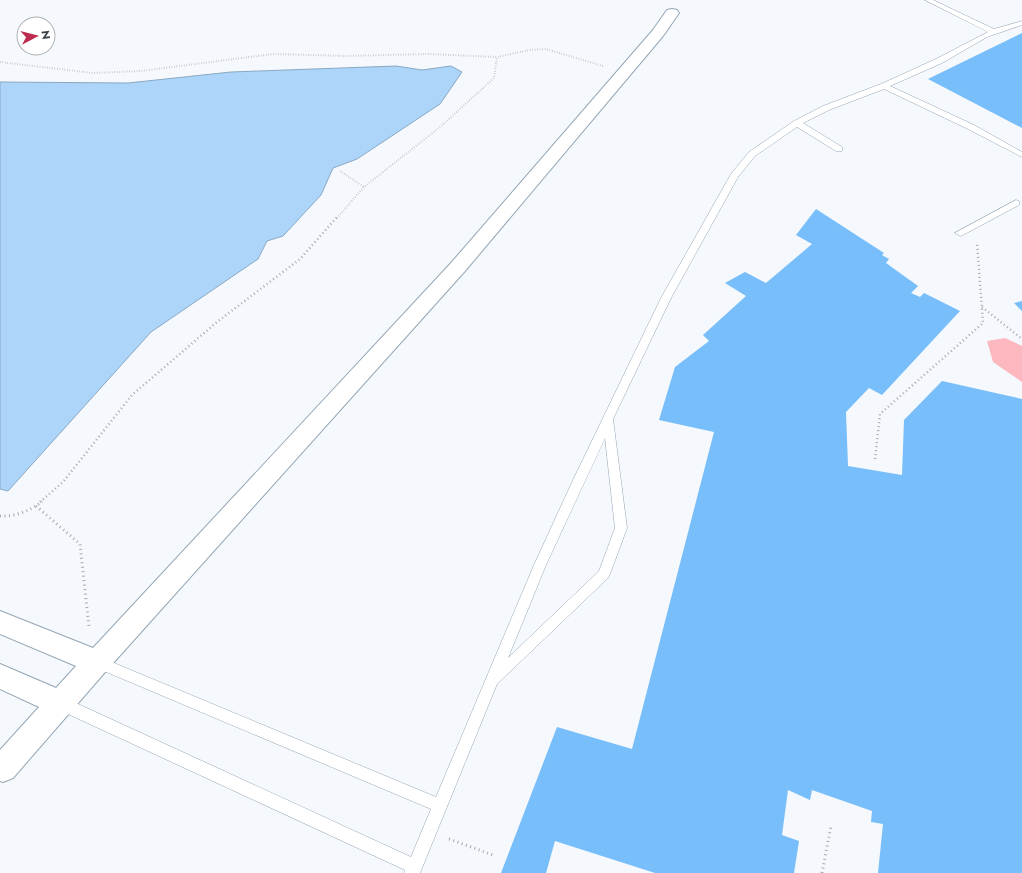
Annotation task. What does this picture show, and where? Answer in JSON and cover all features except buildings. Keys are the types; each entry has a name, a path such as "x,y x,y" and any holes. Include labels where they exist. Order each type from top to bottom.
{"street":[{"path":"3,768 97,662 458,267 658,34 672,13"},
{"path":"0,622 97,662"},
{"path":"0,676 60,703"}],"lane":[{"path":"928,0 994,32"},
{"path":"60,703 414,870 540,565 608,418 666,298 734,176 752,154 797,123 826,108 884,86 939,61 984,35 1022,23"},
{"path":"884,86 971,127 1022,155"},
{"path":"797,123 839,149"},
{"path":"960,233 1016,202"},
{"path":"492,681 604,574 621,528 608,418"},
{"path":"97,662 441,806"}],"path":[{"path":"0,62 93,73 141,71 273,54 347,56 428,54 497,57 530,50 546,49 625,72"},
{"path":"0,516 10,517 36,506 64,482 132,395 217,322 300,259 364,187 440,127 494,78 497,57"},
{"path":"340,171 364,187"},
{"path":"875,459 880,414 983,323 976,238"},
{"path":"982,306 1022,338"},
{"path":"36,506 80,544 89,627"},
{"path":"822,873 831,826"},
{"path":"429,832 493,855"}],"shaded area":[{"path":"1005,338 1022,346 1022,382 993,362 987,341"}],"water":[{"path":"396,66 422,70 451,66 462,72 440,104 357,159 333,168 321,195 283,236 267,241 258,259 151,332 8,491 0,489 0,82 128,83 231,72"}]}
